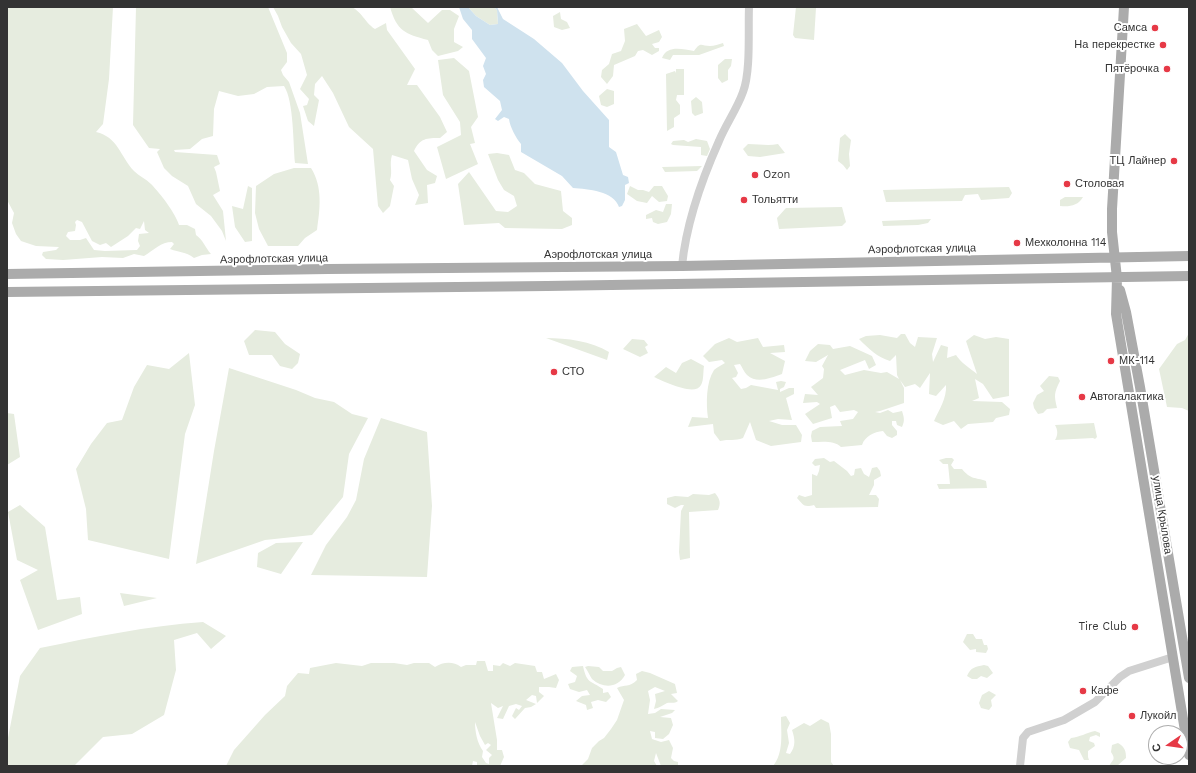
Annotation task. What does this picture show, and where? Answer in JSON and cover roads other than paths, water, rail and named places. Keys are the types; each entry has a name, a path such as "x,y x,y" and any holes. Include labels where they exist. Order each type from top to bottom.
{"main road":[{"name":"улица Крылова","path":"1124,7 1112,208 1112,232 1116,278 1116,314 1189,755"},
{"name":"Аэрофлотская улица","path":"7,274 682,266 1189,256"},
{"path":"7,292 515,287 1189,276"},
{"name":"улица Крылова","path":"1116,278 1126,312 1140,387 1189,678"}],"street":[{"path":"682,266 685,242 704,178 719,139 743,92 747,76 749,7"},
{"path":"1020,766 1023,738 1028,732 1064,720 1095,702 1120,677 1129,671 1173,657"}],"water":[{"path":"459,7 468,7 476,16 490,25 498,24 497,10 494,7 497,7 503,19 534,39 562,63 583,91 609,120 609,147 616,152 623,175 628,177 629,183 625,185 625,200 622,206 619,207 612,197 606,194 593,190 573,188 562,176 521,152 521,144 517,139 509,119 504,117 498,121 495,119 502,110 500,101 484,87 483,80 486,74 483,66 486,58 472,39 472,30 463,19"}],"place":[{"name":"Самса","path":"1155,28"},
{"name":"На перекрестке","path":"1163,45"},
{"name":"Пятёрочка","path":"1167,69"},
{"name":"ТЦ Лайнер","path":"1174,161"},
{"name":"Ozon","path":"755,175"},
{"name":"Столовая","path":"1067,184"},
{"name":"Тольятти","path":"744,200"},
{"name":"Мехколонна 114","path":"1017,243"},
{"name":"МК-114","path":"1111,361"},
{"name":"СТО","path":"554,372"},
{"name":"Автогалактика","path":"1082,397"},
{"name":"Tire Club","path":"1135,627"},
{"name":"Кафе","path":"1083,691"},
{"name":"Лукойл","path":"1132,716"}]}
